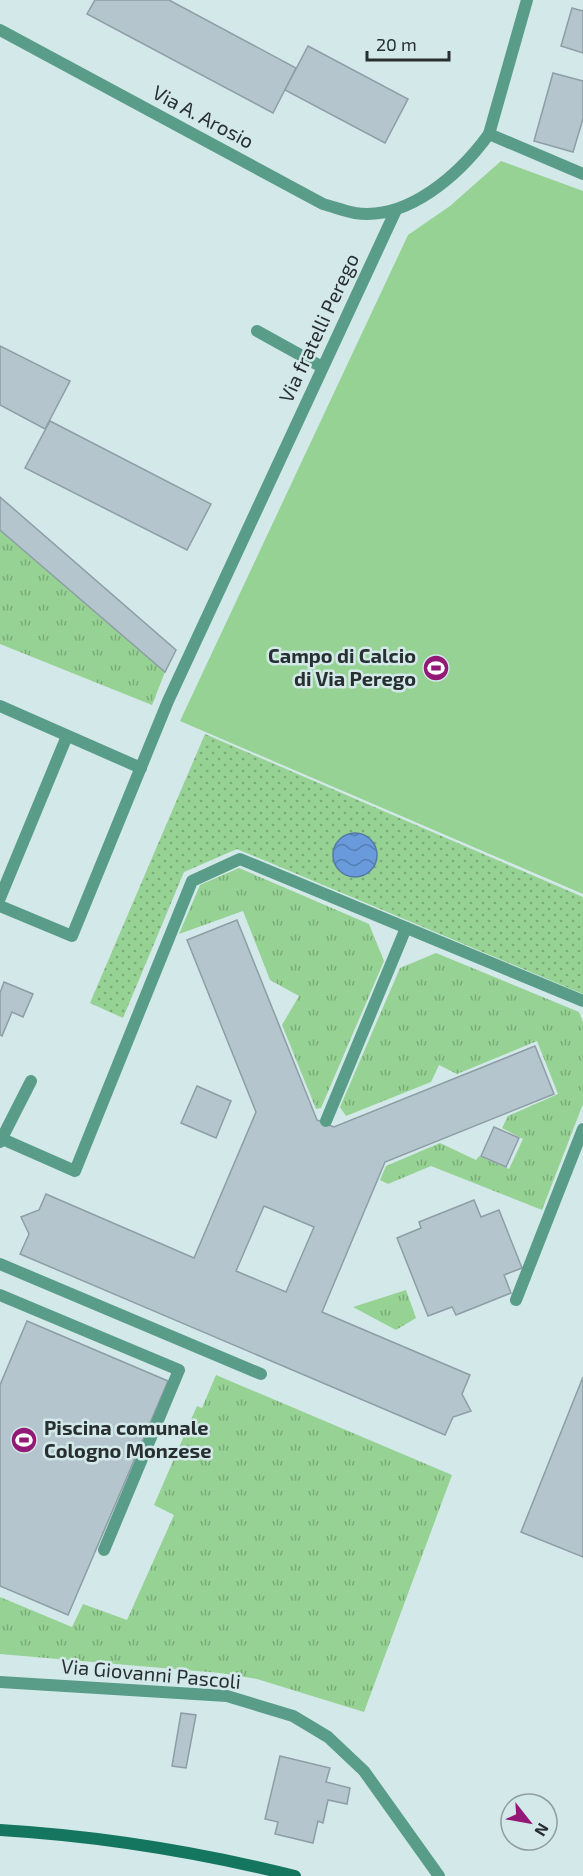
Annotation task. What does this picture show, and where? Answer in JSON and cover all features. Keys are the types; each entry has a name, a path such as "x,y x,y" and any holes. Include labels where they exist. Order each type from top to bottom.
{"street":[{"path":"396,210 447,180 477,150 489,134 527,0"},
{"name":"Via A. Arosio","path":"0,30 323,204 356,213 396,210"},
{"path":"489,134 583,174"},
{"name":"Via fratelli Perego","path":"0,906 72,936 168,701 396,210"},
{"path":"257,331 322,368"},
{"path":"0,706 141,768"},
{"path":"0,898 67,736"},
{"path":"31,1081 0,1140 75,1171 192,881 240,859 583,1001"},
{"path":"326,1121 406,928"},
{"path":"516,1300 583,1129"},
{"path":"0,1264 261,1374"},
{"path":"0,1295 179,1370 104,1550"},
{"name":"Via Giovanni Pascoli","path":"0,1682 227,1696 293,1716 328,1737 364,1771 439,1876"},
{"path":"0,1830 61,1834 141,1845 295,1876"}],"green space":[{"path":"501,161 583,191 583,894 180,721 408,235 450,206"},
{"path":"0,530 165,672 152,705 0,644"},
{"path":"205,734 583,897 583,994 237,849 184,872 123,1018 90,1003"},
{"path":"239,868 369,924 384,961 321,1108 316,1109 282,1025 299,996 270,980 243,911 179,934 200,885"},
{"path":"436,953 579,1012 583,1022 583,1104 542,1210 431,1166 388,1184 380,1180 386,1166 440,1143 476,1160 479,1156 509,1169 523,1139 502,1128 508,1116 558,1094 537,1041 457,1074 439,1065 431,1082 346,1116 340,1107 400,968"},
{"path":"406,1290 416,1318 396,1330 353,1307"},
{"path":"216,1375 452,1475 364,1712 257,1679 220,1673 0,1654 0,1597 72,1627 83,1604 127,1620 174,1515 154,1505 197,1406 202,1408"}],"water":[{"path":"355,833 371,839 377,855 371,871 355,877 339,871 333,855 339,839"}],"building":[{"path":"95,0 169,0 296,68 273,113 87,14"},
{"path":"572,8 583,11 583,53 561,46"},
{"path":"308,46 408,99 385,143 285,90"},
{"path":"553,73 583,81 583,119 573,152 534,141"},
{"path":"0,346 70,381 45,429 0,405"},
{"path":"50,421 211,504 187,550 25,468"},
{"path":"0,497 176,650 165,672 0,530"},
{"path":"237,920 317,1120 334,1127 535,1046 554,1094 385,1162 322,1312 470,1375 462,1394 471,1411 453,1417 445,1435 20,1254 29,1234 21,1217 39,1210 46,1194 194,1258 256,1112 187,940","holes":["264,1206 314,1227 286,1292 236,1271"]},
{"path":"4,982 33,994 23,1017 12,1012 2,1036 0,1035 0,993"},
{"path":"197,1086 231,1101 216,1138 181,1123"},
{"path":"494,1127 519,1138 506,1167 481,1156"},
{"path":"474,1200 481,1217 499,1210 522,1268 504,1275 511,1293 456,1315 452,1307 428,1316 397,1238 421,1228 419,1222"},
{"path":"27,1321 168,1381 68,1615 0,1586 0,1385"},
{"path":"583,1377 583,1557 521,1532"},
{"path":"181,1713 196,1715 186,1768 172,1766"},
{"path":"280,1756 330,1768 326,1782 350,1788 347,1804 328,1800 323,1823 318,1821 313,1843 275,1834 278,1822 265,1819"}],"place":[{"name":"Campo di Calcio di Via Perego","path":"436,668"},
{"name":"Piscina comunale Cologno Monzese","path":"24,1440"}]}
